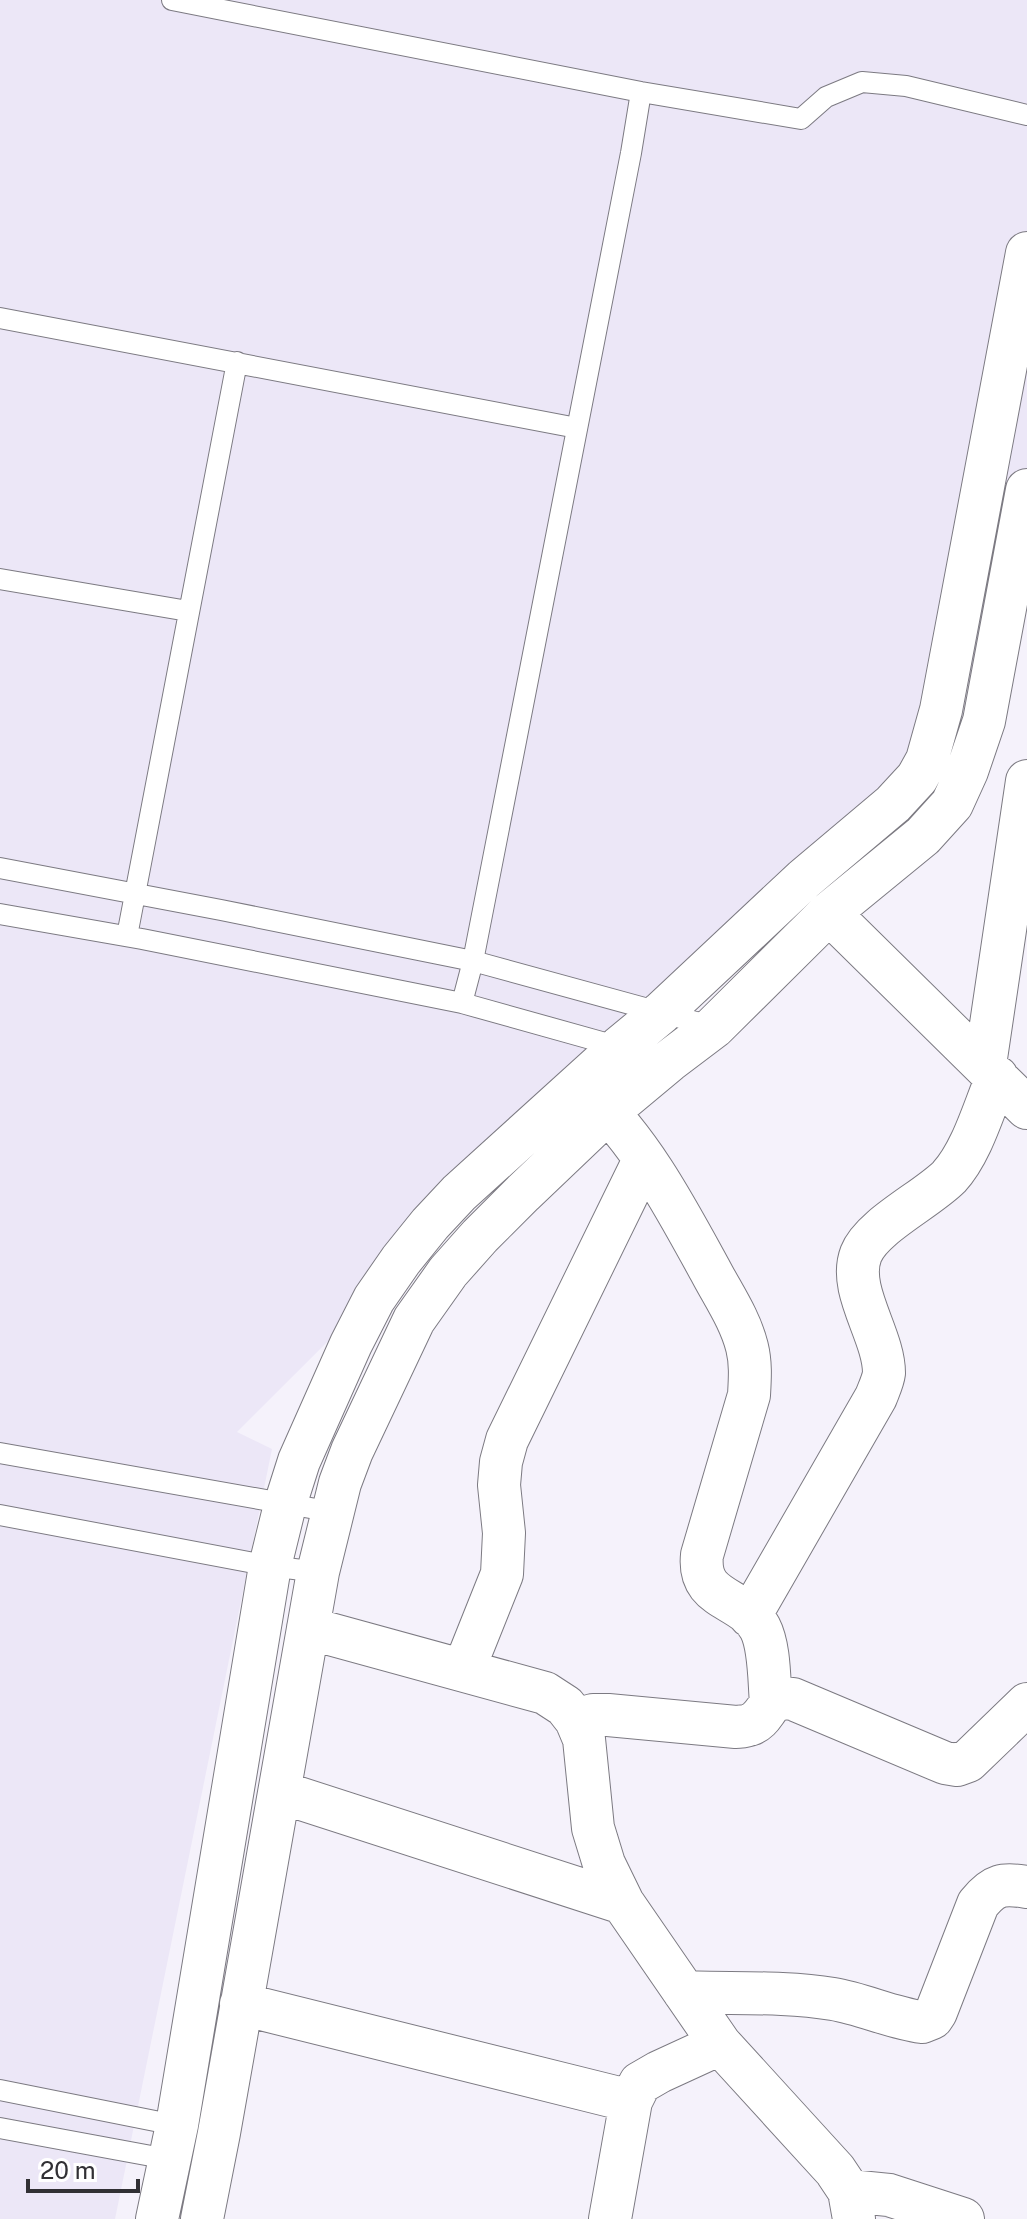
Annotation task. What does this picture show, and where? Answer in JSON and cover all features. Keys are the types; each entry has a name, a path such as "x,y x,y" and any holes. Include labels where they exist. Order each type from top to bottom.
{"street":[{"path":"202,2219 318,1572 340,1483 352,1451 414,1320 448,1272 594,1098 620,1047 661,1013 804,879 893,804 917,778 927,760 944,695 1027,253"},
{"path":"157,2219 174,2142 270,1566 299,1461 351,1344 383,1286 430,1224 459,1193 594,1098 669,1061 714,1027 829,913 923,836 952,804 967,771 1015,620 1027,490"},
{"path":"967,771 998,765 1027,765"},
{"path":"750,1616 876,1397 884,1376 881,1352 857,1273 861,1254 870,1239 949,1177 963,1159 991,1071 1027,781"},
{"path":"829,913 1027,1108"},
{"path":"594,1098 670,1197 737,1320 747,1347 751,1370 749,1395 700,1570 705,1583 760,1627 765,1642 771,1703"},
{"path":"464,1669 502,1574 504,1533 499,1485 507,1440 644,1160"},
{"path":"308,1628 545,1693 565,1706 576,1720 584,1739 593,1828 604,1864 623,1903 720,2044 835,2170 852,2205 889,2195 963,2219"},
{"path":"576,1720 608,1715 749,1726 771,1703 781,1698 793,1699 945,1763 957,1765 968,1761 1027,1704"},
{"path":"280,1792 623,1903"},
{"path":"684,1992 810,1996 861,2005 922,2022 932,2018 936,2012 978,1904 989,1890 1007,1884 1027,1887"},
{"path":"241,2004 631,2101"},
{"path":"610,2219 631,2101 640,2083 720,2044"}],"lane":[{"path":"172,0 641,92 801,119 826,97 862,82 906,86 1027,115"},
{"path":"462,1003 473,961 641,92"},
{"path":"0,318 577,428"},
{"path":"127,936 237,362"},
{"path":"0,579 188,611"},
{"path":"0,868 473,961 714,1027"},
{"path":"0,914 127,936 462,1003 669,1061"},
{"path":"0,1453 333,1512"},
{"path":"0,1515 270,1566 318,1572"},
{"path":"0,2090 174,2142 216,2150"},
{"path":"0,2128 174,2142 216,2150"}],"shaded area":[{"path":"0,0 1027,0 1027,611 874,796 237,1432 272,1449 115,2219 0,2219"}]}
